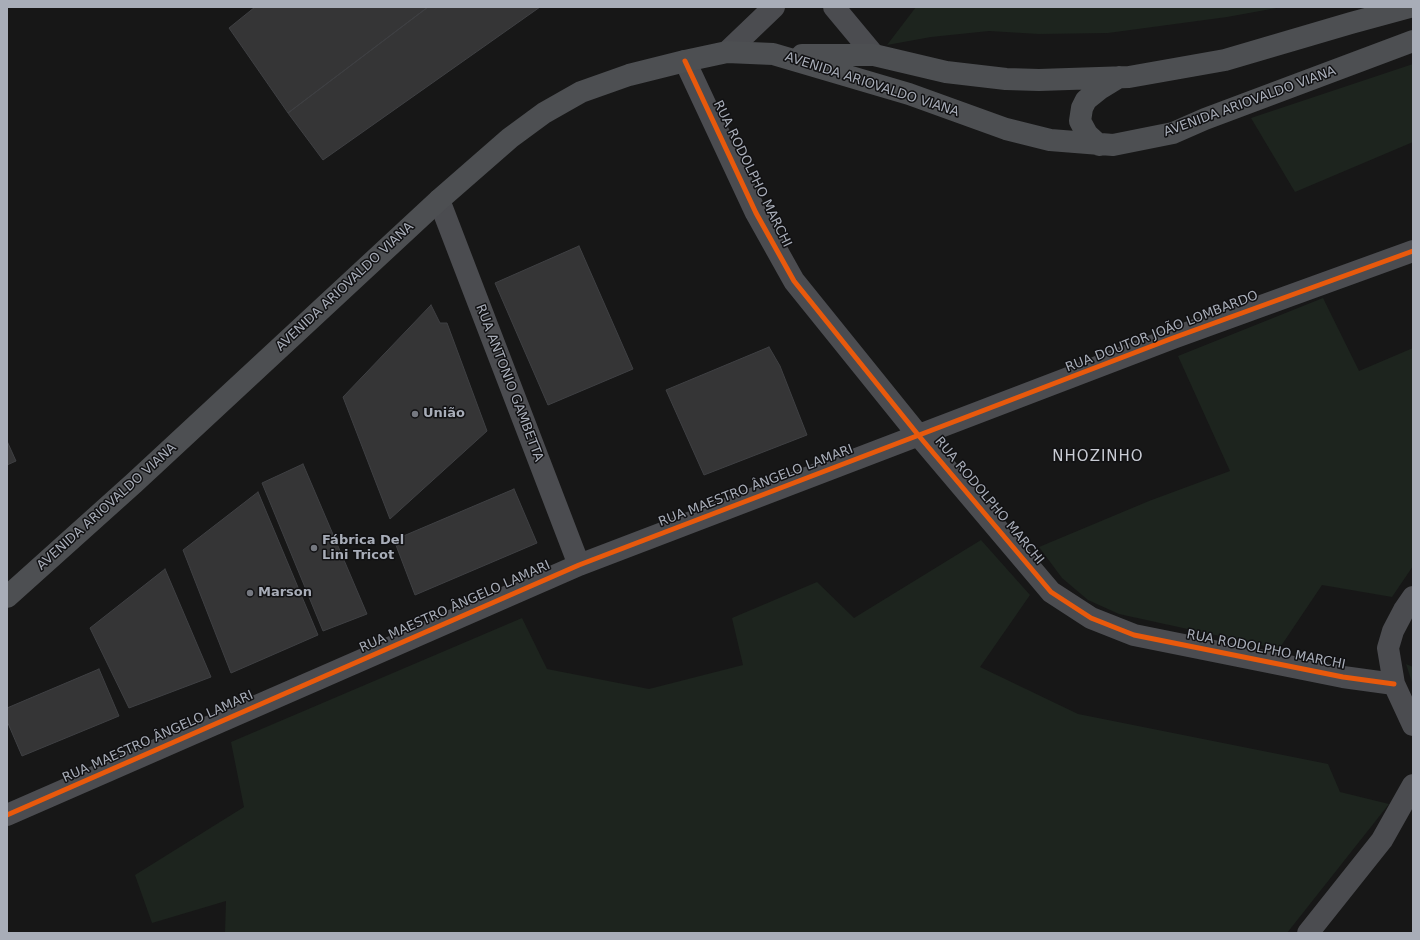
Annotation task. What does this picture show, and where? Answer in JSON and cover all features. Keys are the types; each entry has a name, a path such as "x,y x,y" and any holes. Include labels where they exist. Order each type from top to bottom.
{"main road":[{"name":"AVENIDA ARIOVALDO VIANA","path":"7,597 134,483 439,200 510,138 544,113 581,92 629,75 685,60 727,52 779,56 874,55 946,72 1006,79 1039,80 1118,78 1175,70 1225,60 1410,7"},
{"name":"AVENIDA ARIOVALDO VIANA","path":"779,56 909,94 1006,129 1050,140 1113,145 1172,133 1205,119 1413,41"},
{"path":"1099,144 1087,134 1080,121 1082,108 1086,100 1101,88 1118,78"}],"street":[{"path":"727,52 774,7"},
{"path":"834,7 874,55"},
{"name":"RUA RODOLPHO MARCHI","path":"685,60 756,214 794,281 919,436 1051,592 1091,618 1134,635 1343,677 1394,684"},
{"name":"RUA ANTONIO GAMBETTA","path":"439,200 579,565"},
{"name":"RUA DOUTOR JOÃO LOMBARDO","path":"919,436 1173,338 1413,251"},
{"name":"RUA MAESTRO ÂNGELO LAMARI","path":"7,815 579,565 919,436"},
{"path":"1413,597 1404,610 1388,648 1394,684 1413,725"},
{"path":"1308,933 1382,840 1413,785"}],"shaded area":[{"path":"916,7 1282,7 1227,17 1108,33 1039,34 989,31 931,37 887,45"},
{"path":"1413,64 1413,142 1295,192 1251,118"},
{"path":"1323,298 1359,371 1413,348 1413,566 1392,597 1322,585 1279,649 1119,614 1088,600 1062,578 1039,547 1149,501 1230,471 1178,356"},
{"path":"981,540 1030,595 980,667 1078,714 1328,764 1340,792 1389,804 1287,933 225,933 226,901 152,923 135,875 244,807 231,742 522,618 547,669 649,689 743,665 732,618 817,582 854,618"},
{"path":"1406,664 1413,667 1413,685"}],"building":[{"path":"255,7 428,7 288,113 229,28"},
{"path":"428,7 540,7 323,160 288,113"},
{"path":"579,246 633,369 548,405 495,283"},
{"name":"União","path":"431,305 440,323 447,323 487,431 390,519 343,397"},
{"path":"769,347 780,366 807,435 704,475 666,390"},
{"path":"7,441 16,461 7,465"},
{"name":"Fábrica Del Lini Tricot","path":"303,464 367,614 323,631 262,483"},
{"path":"514,489 537,543 415,595 394,540"},
{"name":"Marson","path":"258,492 318,635 231,673 183,550"},
{"path":"165,569 211,677 129,708 90,628"},
{"path":"99,669 119,716 22,756 7,721 7,708"}],"cycle path":[{"path":"685,61 756,213 794,281 919,436 1051,592 1091,618 1134,635 1343,677 1394,684"},
{"path":"7,815 579,565 1173,338 1413,251"}],"place":[{"name":"União","path":"415,414"},
{"name":"Fábrica Del Lini Tricot","path":"314,548"},
{"name":"Marson","path":"250,593"}],"district":[{"name":"NHOZINHO","path":"1098,457"}]}
